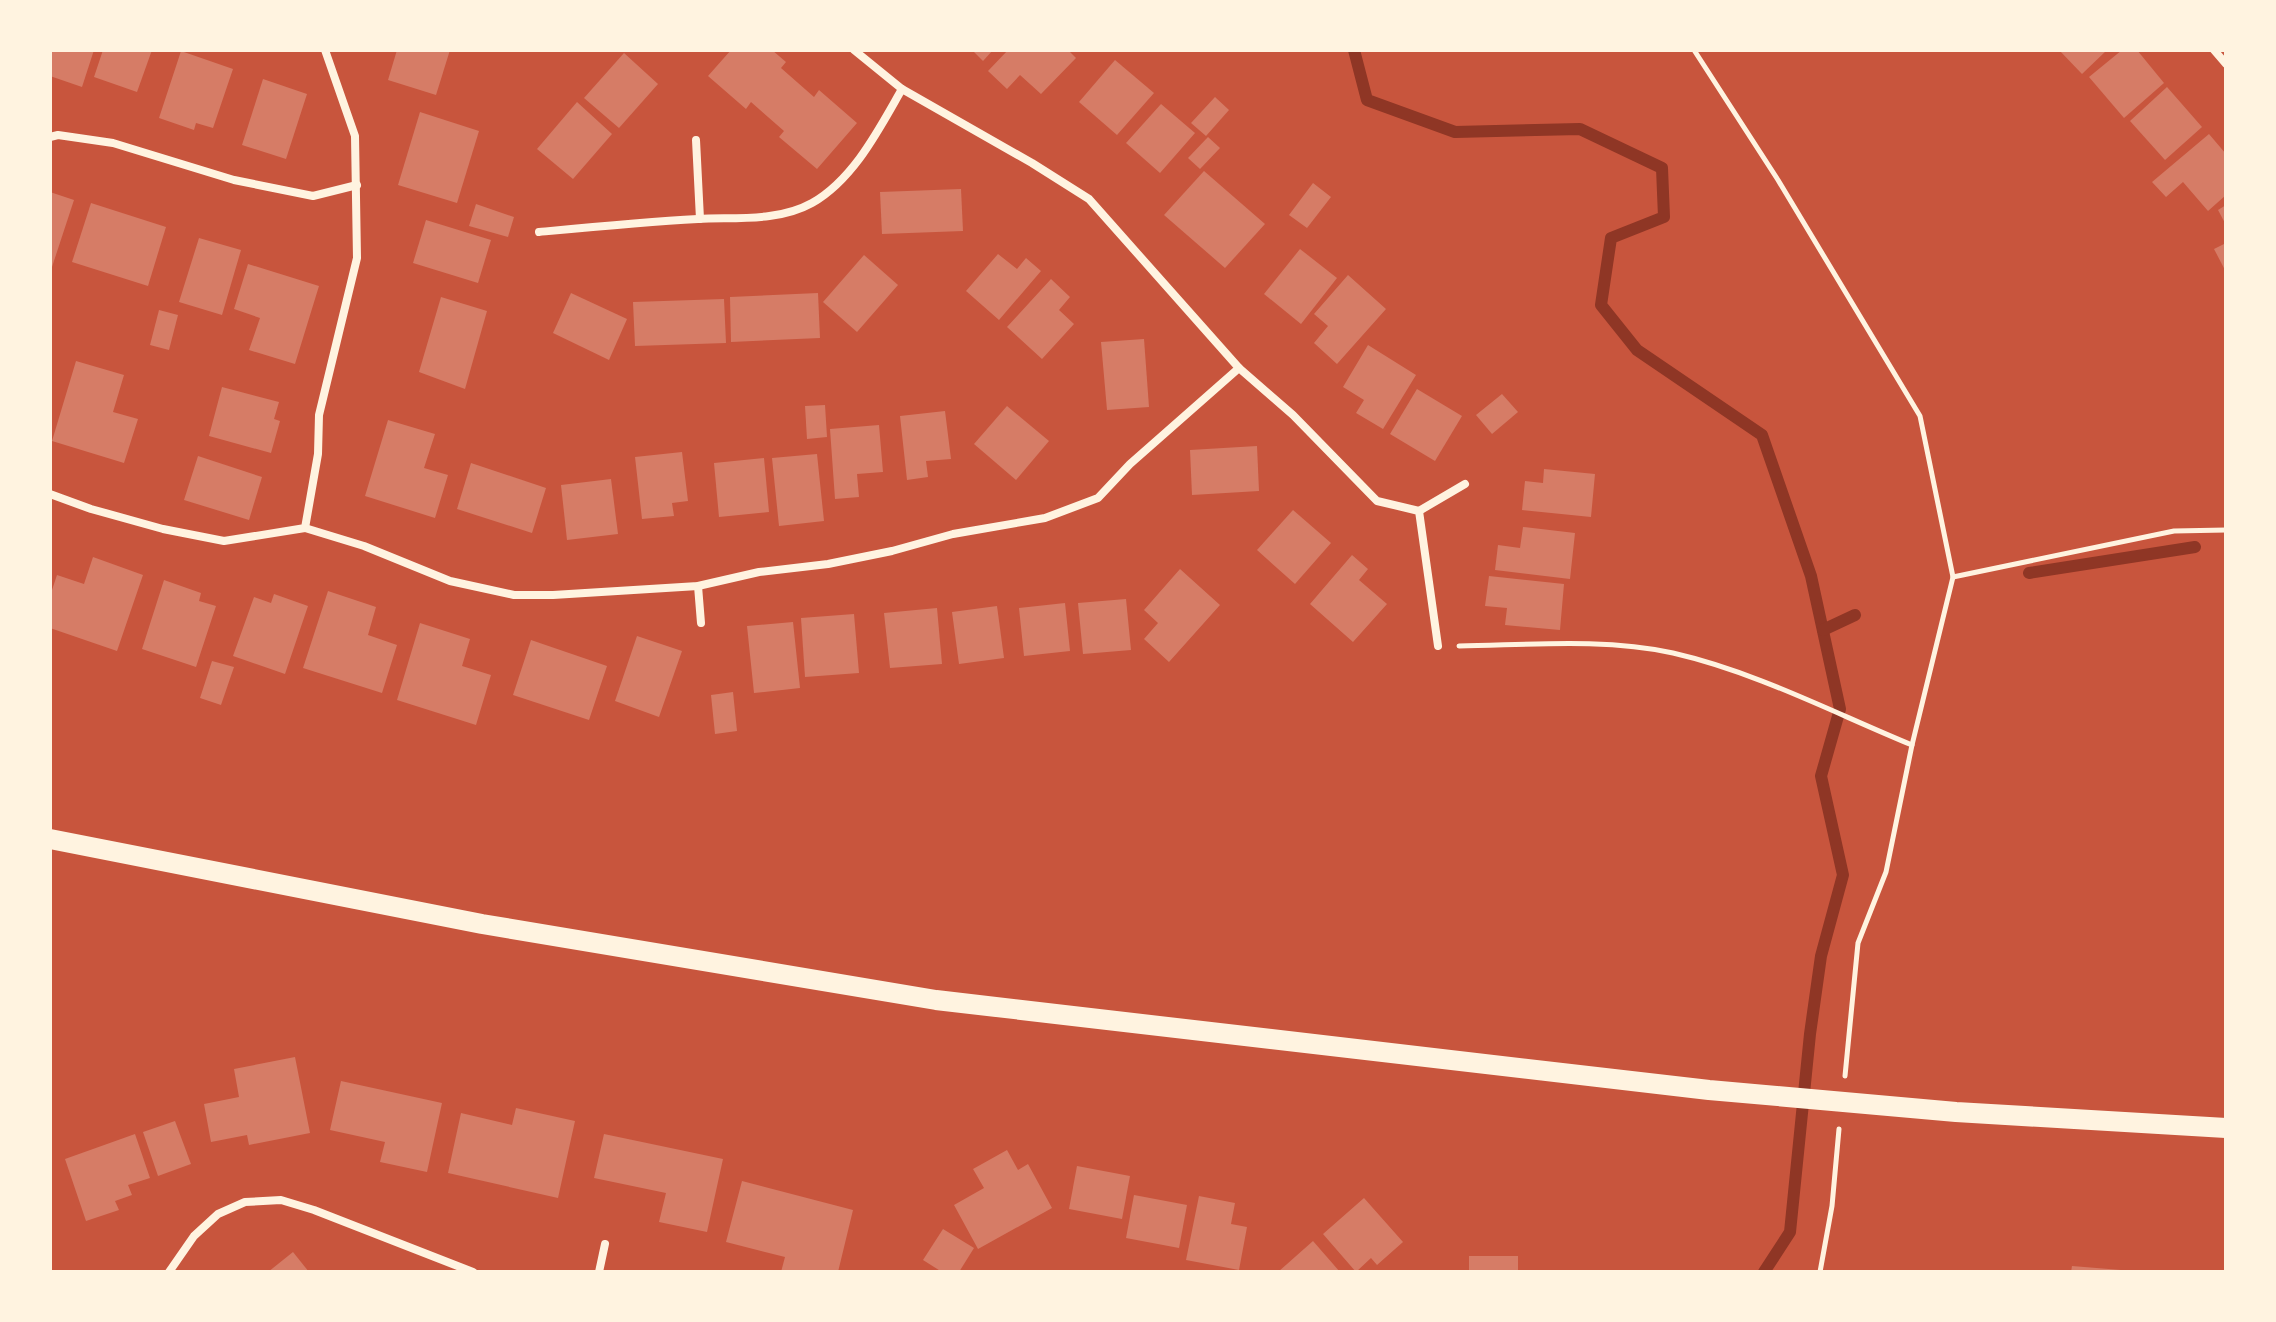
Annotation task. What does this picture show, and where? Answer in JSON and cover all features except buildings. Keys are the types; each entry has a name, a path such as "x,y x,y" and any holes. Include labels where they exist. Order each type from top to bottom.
{"main road":[{"path":"50,839 482,924 936,1000 1709,1090 1956,1112 2226,1128"}],"street":[{"path":"305,528 318,454 319,415 357,258 355,136 325,50"},
{"path":"854,50 902,89 1089,199 1239,368 1293,415 1377,501 1419,511 1465,484"},
{"path":"2214,50 2226,64"},
{"path":"539,232 773,216 811,203 838,183 861,156 902,89"},
{"path":"50,137 58,135 113,143 234,180 313,196 357,185"},
{"path":"696,140 700,219"},
{"path":"50,494 163,529 224,541 305,528 364,546 450,581 514,595 698,586 759,572 828,564 953,534 1045,518 1098,498 1130,464 1239,368"},
{"path":"1419,511 1438,646"},
{"path":"698,586 701,623"},
{"path":"169,1272 194,1236 218,1214 245,1202 281,1200 473,1272"},
{"path":"599,1272 605,1244"}],"path":[{"path":"1694,50 1778,180 1920,416 1953,577 1912,745 1886,872 1858,943 1844,1083"},
{"path":"1953,577 2174,531 2226,530"},
{"path":"1438,646 1631,646 1671,653 1724,667 1912,745"},
{"path":"1820,1272 1832,1206 1841,1113"}],"waterway":[{"path":"1354,50 1367,100 1455,132 1580,129 1662,168 1664,217 1611,238 1601,305 1637,350 1762,435 1811,576 1840,709 1821,776 1843,875 1821,956 1790,1232 1764,1272"},
{"path":"2029,573 2195,547"},
{"path":"1823,630 1855,615"}]}
